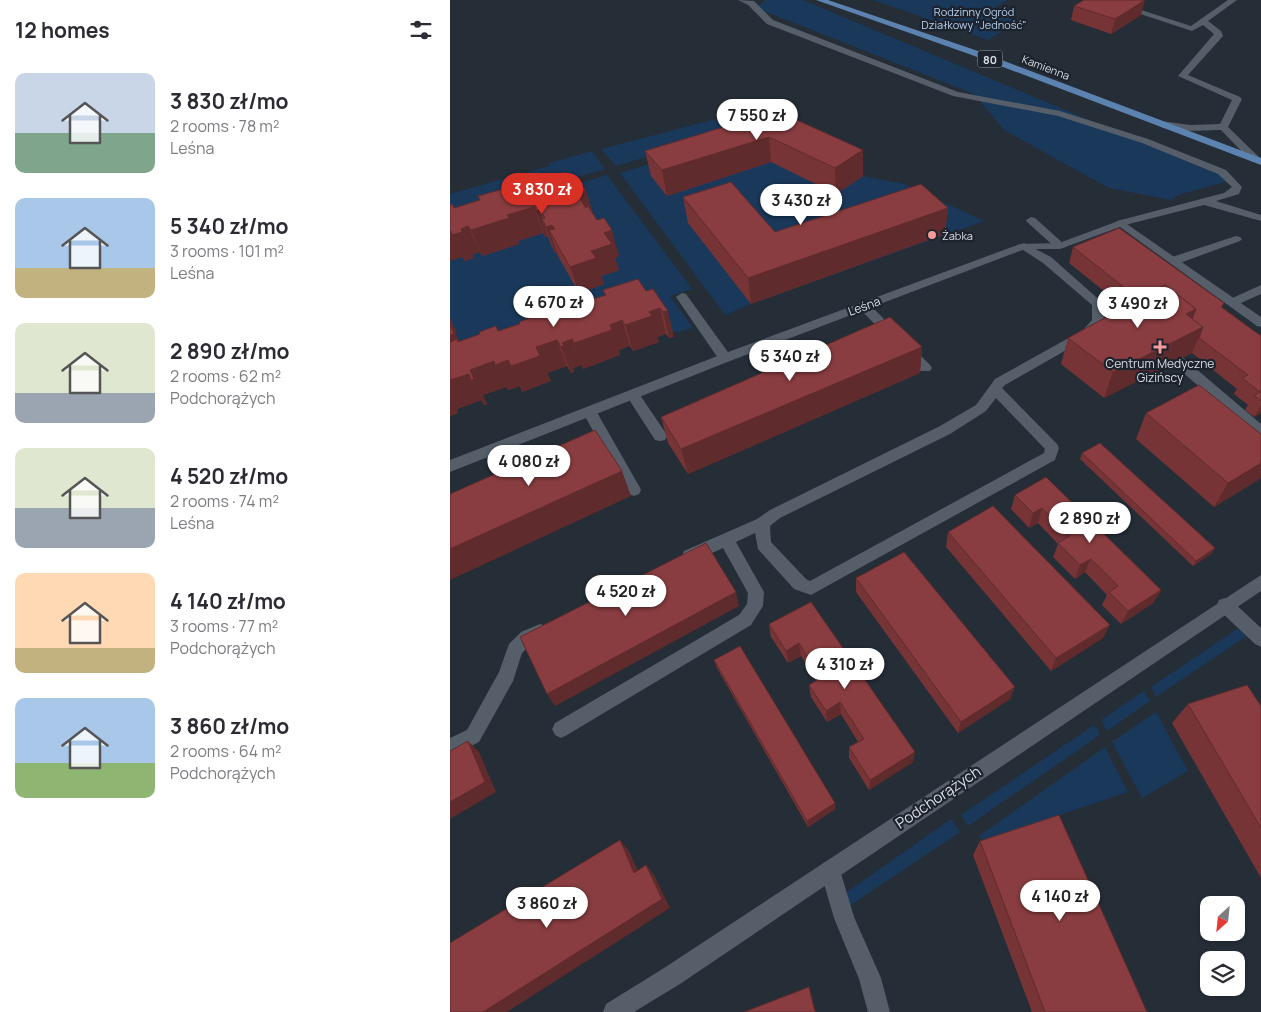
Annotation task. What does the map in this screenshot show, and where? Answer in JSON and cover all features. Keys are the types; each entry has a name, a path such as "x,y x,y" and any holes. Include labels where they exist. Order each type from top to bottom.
{"main road":[{"name":"Kamienna","path":"820,0 972,52 1157,124 1259,161"}],"street":[{"path":"1102,0 1192,29 1233,0"},
{"path":"739,9 750,1"},
{"name":"Leśna","path":"450,466 725,358 1024,246 1060,246 1121,223 1228,195 1235,192 1237,187 1222,172 1145,141 1060,114 956,94 770,22 750,1"},
{"path":"1203,21 1218,33 1219,36 1182,76 1237,99 1223,127"},
{"path":"1157,124 1190,128 1223,127 1259,161"},
{"path":"1206,201 1261,218"},
{"path":"1031,220 1060,246"},
{"path":"1121,223 1176,260 1261,323"},
{"path":"1176,260 1236,238"},
{"path":"674,564 762,524 774,514 945,430 981,408 1000,382 1087,333 1103,315 1098,304 1047,260 1024,246"},
{"path":"1232,303 1261,289"},
{"path":"682,297 725,358"},
{"path":"864,306 925,368"},
{"path":"1150,338 1261,432"},
{"path":"762,524 763,544 800,584 811,588 1050,456 1052,448 995,389"},
{"path":"633,395 660,436"},
{"path":"590,412 634,490"},
{"path":"561,729 746,620 755,606 756,592 726,539"},
{"name":"Podchorążych","path":"614,1012 672,976 1225,604 1261,582"},
{"path":"1225,604 1261,639"},
{"path":"450,748 473,736 507,675 515,649 527,638 553,625"},
{"path":"830,870 844,918 870,978 880,1012"}],"green space":[{"path":"765,0 803,0 1232,180 1178,195 1171,200 1109,188 1004,130 974,94 756,8"},
{"name":"Rodzinny Ogród Działkowy \"Jedność\"","path":"873,0 1008,0 991,10 1021,20 988,40"},
{"path":"735,114 746,115 763,122 616,166 601,149"},
{"path":"763,131 863,176 904,184 984,221 725,315 620,173"},
{"path":"592,151 605,169 450,214 450,194 549,166 549,163"},
{"path":"607,175 692,289 670,296 693,328 678,332 670,331 450,351 450,222"},
{"path":"1237,629 1248,635 1156,697 1151,687"},
{"path":"1144,691 1150,701 1107,731 1101,720"},
{"path":"1156,712 1188,771 1142,798 1112,742"},
{"path":"1094,725 1100,735 968,826 961,815"},
{"path":"1105,747 1128,792 982,841 979,836"},
{"path":"951,819 960,832 849,906 846,899 847,892"}],"building":[{"path":"1084,0 1145,0 1115,19 1074,6"},
{"path":"770,108 863,150 835,168 769,137 662,170 645,151 750,119"},
{"path":"566,172 572,181 578,179 586,191 579,193 582,196 579,197 586,208 588,206 597,220 604,218 612,230 604,233 612,244 591,251 596,258 570,267 549,230 555,229 552,225 546,227 542,219 545,218 540,210 536,211 534,207 507,215 509,218 471,230 468,226 461,229 462,232 452,235 450,231 450,205 452,204 454,208 480,200 478,196 514,186 516,190 539,183 536,180"},
{"path":"731,182 775,232 921,184 948,208 748,278 683,197"},
{"path":"1119,228 1224,303 1221,307 1261,336 1261,401 1254,395 1260,392 1242,378 1248,375 1199,338 1203,327 1192,319 1196,309 1165,285 1139,299 1073,247"},
{"path":"638,279 646,291 653,289 668,311 663,312 660,308 649,312 652,316 625,325 622,320 610,325 612,330 574,343 572,339 562,343 564,346 561,347 557,340 536,347 540,356 511,366 508,360 495,365 494,361 470,370 474,379 471,380 469,374 450,380 450,342 457,339 458,342 496,326 498,331 520,324 519,322 557,307 559,311 569,307 567,303 579,299 581,303 606,295 603,290"},
{"path":"1165,285 1196,309 1186,314 1203,327 1113,372 1068,338"},
{"path":"890,317 922,347 681,449 661,417"},
{"path":"450,326 454,334 450,335"},
{"path":"1199,385 1261,434 1261,463 1228,483 1146,413"},
{"path":"595,430 622,471 450,549 450,494"},
{"path":"1100,443 1215,548 1196,561 1082,453"},
{"path":"1046,477 1161,590 1128,611 1109,592 1118,586 1091,559 1080,565 1058,543 1070,536 1042,508 1033,513 1015,495"},
{"path":"993,506 1110,625 1056,658 948,532"},
{"path":"706,543 736,592 547,694 520,637"},
{"path":"904,552 1015,687 961,722 856,578"},
{"path":"811,602 915,752 870,780 849,747 864,739 840,702 826,711 809,685 821,678 799,643 786,651 769,624"},
{"path":"740,646 835,803 807,821 714,660"},
{"path":"1247,685 1261,706 1261,828 1188,704"},
{"path":"468,741 485,782 450,802 450,751"},
{"path":"1059,815 1147,1012 1045,1012 980,841"},
{"path":"620,840 634,873 646,865 662,899 483,1012 450,1012 450,943"},
{"path":"809,987 815,1012 744,1012"}],"place":[{"name":"Żabka","path":"932,235"},
{"name":"Centrum Medyczne Gizińscy","path":"1160,347"}]}
